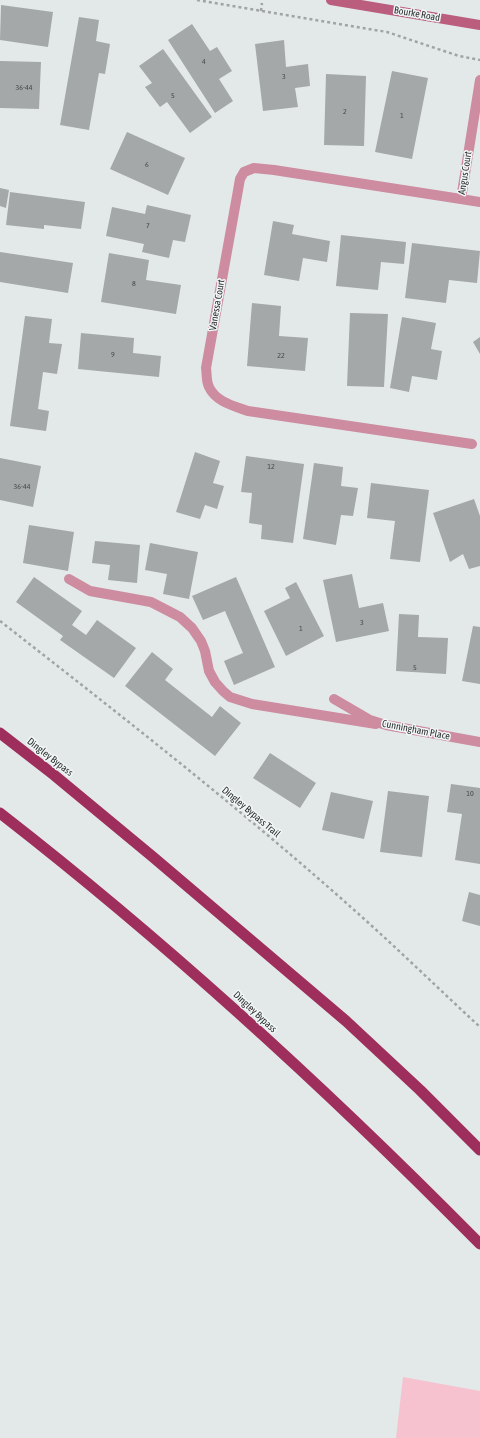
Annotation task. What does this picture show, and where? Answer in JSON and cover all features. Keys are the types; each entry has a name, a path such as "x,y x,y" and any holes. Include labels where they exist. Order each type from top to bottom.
{"highway":[{"name":"Dingley Bypass","path":"0,733 54,775 153,857 346,1021 420,1090 480,1150"},
{"name":"Dingley Bypass","path":"0,813 108,899 218,994 398,1162 480,1244"}],"main road":[{"name":"Bourke Road","path":"331,0 480,25"}],"street":[{"name":"Angus Court","path":"480,80 461,199 480,202"},
{"name":"Vanessa Court","path":"461,199 274,170 254,168 244,172 240,179 236,196 206,368 209,387 218,398 229,405 248,411 472,444"},
{"path":"69,578 90,591 151,602 180,617 192,628 200,641 205,651 209,671 215,682 230,697 252,704 386,725"},
{"name":"Cunningham Place","path":"334,699 370,720 386,725 480,742"}],"path":[{"path":"197,0 387,32 459,56 480,60"},
{"path":"261,11 262,3"},
{"name":"Dingley Bypass Trail","path":"0,621 151,739 277,844 361,917 480,1027"}],"shaded area":[{"path":"403,1377 480,1391 480,1438 396,1438"}],"building":[{"path":"1,5 53,12 48,47 0,40"},
{"path":"79,17 99,20 96,41 110,44 105,74 99,73 89,130 60,125"},
{"path":"192,24 210,51 217,47 232,71 219,79 233,101 215,113 168,40"},
{"path":"284,40 286,67 308,64 310,86 295,88 298,107 263,111 255,44"},
{"path":"163,49 212,117 190,133 167,102 160,107 145,87 152,83 139,66"},
{"path":"0,61 41,62 39,109 0,108"},
{"path":"392,71 428,78 412,159 375,152"},
{"path":"326,74 366,76 364,146 324,145"},
{"path":"127,132 185,158 168,195 110,169"},
{"path":"0,188 9,190 6,208 0,206"},
{"path":"10,192 85,202 81,229 44,225 44,229 6,225"},
{"path":"147,205 191,215 185,242 173,240 169,258 142,252 144,244 106,236 112,207 145,214"},
{"path":"273,221 294,225 292,234 330,241 327,262 303,258 299,281 264,275"},
{"path":"341,235 406,242 404,264 381,262 378,290 336,286"},
{"path":"412,243 480,251 477,283 449,280 446,303 405,298"},
{"path":"0,252 73,263 68,293 0,282"},
{"path":"109,253 149,260 146,280 181,285 176,314 101,302"},
{"path":"252,303 281,306 279,336 308,338 305,371 247,366"},
{"path":"350,313 388,314 384,387 347,386"},
{"path":"25,316 52,319 49,343 62,344 57,374 43,372 38,409 49,411 46,431 10,426"},
{"path":"402,317 436,323 431,349 442,351 437,380 412,376 409,392 390,388"},
{"path":"81,333 134,338 133,353 161,356 159,377 78,369"},
{"path":"480,337 480,354 473,342"},
{"path":"195,452 220,461 213,483 224,486 217,509 205,505 200,519 176,512"},
{"path":"246,456 304,464 293,543 261,539 262,525 249,523 252,493 241,492"},
{"path":"0,458 41,466 33,507 0,500"},
{"path":"314,463 343,467 341,486 358,488 353,516 341,515 336,545 303,539"},
{"path":"371,483 429,490 420,562 390,559 395,521 367,518"},
{"path":"474,499 480,516 480,566 469,569 463,554 450,562 433,513"},
{"path":"29,525 74,532 68,571 23,563"},
{"path":"95,541 140,545 137,583 108,580 110,565 92,563"},
{"path":"150,543 198,552 189,599 163,594 167,574 145,570"},
{"path":"352,574 359,608 383,603 389,631 336,642 323,580"},
{"path":"34,577 82,611 72,625 86,635 97,620 136,648 114,678 60,640 63,636 16,602"},
{"path":"236,577 275,667 234,685 224,661 243,653 225,611 203,620 192,596"},
{"path":"296,582 324,636 286,656 264,611 290,598 285,588"},
{"path":"399,614 419,615 418,637 448,638 446,674 396,671"},
{"path":"473,626 480,627 480,684 462,681"},
{"path":"152,652 173,669 165,680 212,717 220,706 241,723 215,756 125,686"},
{"path":"270,753 316,783 300,808 253,778"},
{"path":"451,784 480,788 480,864 455,860 462,814 447,812"},
{"path":"388,791 429,796 422,857 380,852"},
{"path":"331,792 373,801 364,839 322,830"},
{"path":"469,892 480,895 480,926 462,921"}]}
